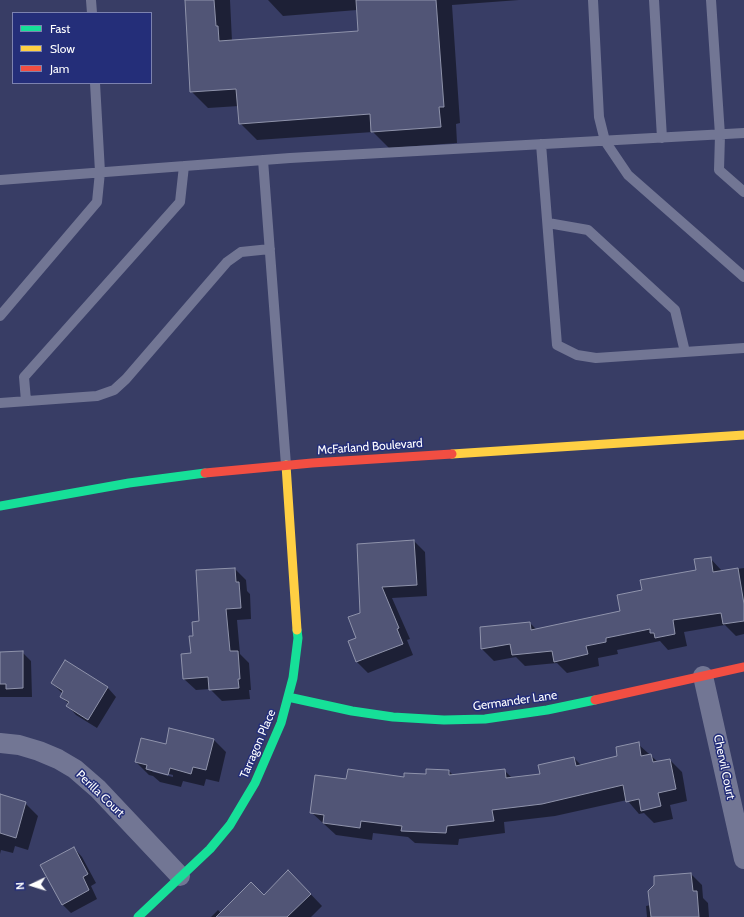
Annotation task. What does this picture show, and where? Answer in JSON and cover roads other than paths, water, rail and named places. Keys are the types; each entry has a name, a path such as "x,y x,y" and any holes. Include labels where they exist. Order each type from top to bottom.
{"street":[{"name":"McFarland Boulevard","path":"0,506 160,478 286,465 744,435"},
{"name":"Tarragon Place","path":"138,917 222,835 245,802 282,723 293,678 298,638 286,465"},
{"name":"Germander Lane","path":"288,697 352,711 393,717 444,720 485,719 540,711 744,666"},
{"name":"Chervil Court","path":"703,676 706,682 744,859"},
{"name":"Perilla Court","path":"0,743 19,745 39,751 58,759 75,769 98,789 180,876"}],"lane":[{"path":"92,0 92,12"},
{"path":"593,0 600,118 605,141 628,175 744,277"},
{"path":"654,0 662,138"},
{"path":"712,0 720,134 719,170 744,192"},
{"path":"0,316 97,202 100,172 95,84"},
{"path":"0,180 263,160 744,133"},
{"path":"541,144 557,345 577,355 596,358 744,348"},
{"path":"263,160 286,465"},
{"path":"26,401 24,377 180,202 184,166"},
{"path":"548,224 588,230 676,310 685,352"},
{"path":"0,403 97,396 114,390 126,379 226,262 241,252 270,249"}]}
